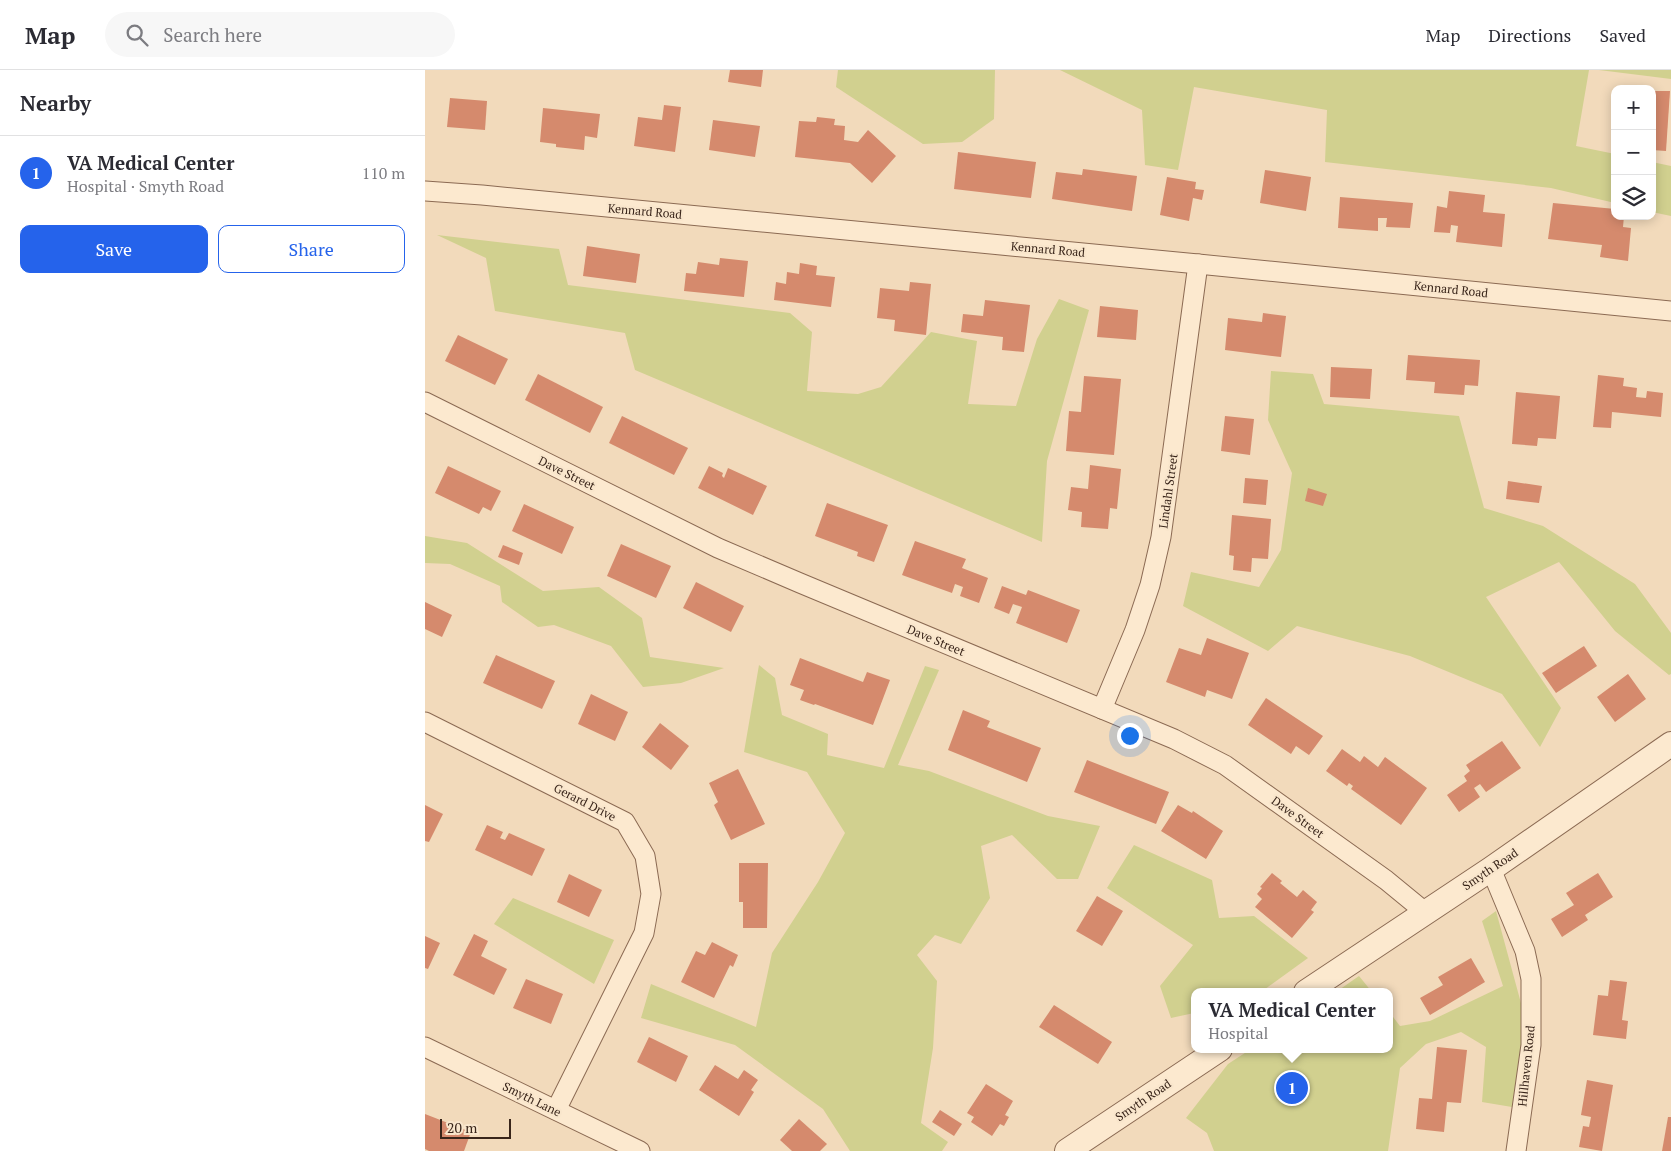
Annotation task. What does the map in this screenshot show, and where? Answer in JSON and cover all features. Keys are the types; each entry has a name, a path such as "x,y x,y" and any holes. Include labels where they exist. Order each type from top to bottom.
{"street":[{"name":"Kennard Road","path":"425,192 482,195 1671,311"},
{"name":"Lindahl Street","path":"1101,709 1135,630 1150,585 1161,537 1198,264"},
{"name":"Dave Street","path":"425,402 718,548 1174,739 1225,765 1386,880 1425,912"},
{"name":"Gerard Drive","path":"425,722 625,822 645,856 651,894 644,933 556,1110"},
{"name":"Smyth Road","path":"1312,988 1491,869 1671,744"},
{"name":"Hillhaven Road","path":"1491,869 1519,934 1531,979 1531,1045 1516,1151"},
{"name":"Smyth Lane","path":"425,1047 640,1151"},
{"name":"Smyth Road","path":"1067,1151 1214,1053"}],"shaded area":[{"path":"838,70 995,70 994,119 962,142 923,144 836,87"},
{"path":"1060,70 1589,70 1576,146 1611,153 1611,202 1551,188 1325,162 1327,110 1194,87 1178,170 1145,165 1142,110"},
{"path":"1599,70 1671,70 1671,79"},
{"path":"1656,163 1671,166 1671,216 1656,213"},
{"path":"437,235 559,249 568,285 790,313 812,332 807,391 858,394 881,387 931,332 977,341 968,404 1016,406 1037,339 1059,299 1089,310 1047,461 1042,542 635,370 625,333 495,311 486,258"},
{"path":"1271,371 1313,374 1324,404 1459,416 1484,508 1543,526 1635,584 1671,633 1671,674 1669,675 1615,631 1559,562 1486,597 1561,708 1540,747 1502,694 1410,656 1297,626 1268,651 1183,606 1191,572 1259,587 1281,550 1292,473 1268,420"},
{"path":"425,536 467,543 543,591 599,587 642,618 650,657 724,668 681,683 643,687 611,646 554,625 538,627 502,602 500,586 450,564 425,563"},
{"path":"759,665 775,678 782,715 828,734 827,755 884,768 925,666 939,670 898,765 929,771 1048,816 1100,826 1078,879 1057,879 1012,835 981,846 990,898 961,944 935,935 917,955 937,981 933,1048 921,1123 948,1142 942,1151 850,1151 823,1109 735,1045 641,1018 651,984 756,1027 772,953 818,882 845,833 807,772 744,752"},
{"path":"1134,845 1212,880 1219,918 1254,916 1308,958 1267,988 1191,988 1191,1014 1171,1018 1160,986 1193,945 1107,888"},
{"path":"513,898 614,940 594,984 494,924"},
{"path":"1496,911 1525,1018 1512,1107 1482,1102 1486,1047 1461,1032 1426,1044 1400,1068 1388,1151 1214,1151 1207,1133 1186,1118 1228,1064 1245,1053 1393,1053 1393,1017 1400,1026 1430,1021 1503,986 1482,921"},
{"path":"1359,976 1369,988 1342,988"}],"building":[{"path":"730,70 763,70 761,87 728,82"},
{"path":"1656,91 1670,91 1666,151 1656,150"},
{"path":"450,98 487,101 485,130 447,127"},
{"path":"664,105 681,107 675,152 634,146 638,117 662,120"},
{"path":"543,108 600,114 597,138 585,136 584,150 556,147 556,144 540,142"},
{"path":"817,117 835,119 834,125 845,126 844,140 858,142 868,130 896,156 872,183 850,163 795,157 799,121 816,122"},
{"path":"713,120 760,126 755,157 709,150"},
{"path":"958,152 1036,162 1031,198 954,189"},
{"path":"1083,169 1137,176 1132,211 1052,199 1056,172 1082,175"},
{"path":"1265,170 1311,177 1306,211 1260,203"},
{"path":"1167,177 1196,182 1195,189 1204,190 1202,200 1193,198 1189,221 1160,215"},
{"path":"1449,191 1485,195 1483,212 1505,214 1502,247 1456,242 1458,226 1451,225 1450,233 1434,232 1437,206 1447,208"},
{"path":"1340,197 1413,203 1410,228 1386,227 1387,218 1378,218 1378,231 1338,228"},
{"path":"1553,203 1611,209 1611,220 1624,220 1623,227 1631,228 1628,261 1600,257 1602,245 1548,239"},
{"path":"587,246 640,254 636,283 583,276"},
{"path":"720,258 748,261 744,297 684,291 686,273 696,274 698,262 719,265"},
{"path":"800,263 817,266 816,275 835,277 831,307 774,300 776,282 786,284 787,272 799,274"},
{"path":"910,282 931,284 926,335 894,331 895,320 877,318 880,288 909,291"},
{"path":"985,300 1030,305 1024,352 1002,350 1003,337 961,332 963,314 983,316"},
{"path":"1100,306 1138,310 1136,340 1097,337"},
{"path":"1263,313 1286,316 1281,357 1225,350 1228,318 1262,322"},
{"path":"458,335 508,359 495,385 445,361"},
{"path":"1408,355 1480,360 1478,386 1465,385 1464,395 1434,393 1435,382 1406,380"},
{"path":"1331,367 1372,369 1370,399 1330,397"},
{"path":"538,374 603,407 590,433 525,400"},
{"path":"1598,375 1624,378 1623,386 1637,388 1636,397 1646,398 1647,391 1663,393 1661,417 1612,412 1611,428 1593,427"},
{"path":"1084,376 1121,379 1114,455 1066,451 1069,411 1081,412"},
{"path":"1516,392 1560,396 1556,439 1538,438 1537,446 1512,444"},
{"path":"622,416 688,448 674,475 609,443"},
{"path":"1225,416 1254,419 1250,455 1221,451"},
{"path":"1090,465 1121,469 1117,509 1110,508 1108,529 1081,527 1082,512 1068,510 1071,487 1088,489"},
{"path":"448,466 501,491 491,511 483,507 479,514 435,493"},
{"path":"709,466 723,473 722,476 724,478 728,468 767,486 753,515 698,488"},
{"path":"1245,478 1268,480 1266,505 1243,503"},
{"path":"1508,481 1542,486 1539,503 1506,499"},
{"path":"1308,488 1327,494 1323,506 1305,501"},
{"path":"827,503 888,525 874,562 857,556 858,552 815,536"},
{"path":"524,504 574,527 562,554 512,531"},
{"path":"1232,515 1271,519 1268,559 1252,558 1251,572 1233,570 1234,556 1229,555"},
{"path":"915,541 966,559 962,568 988,578 979,603 960,596 963,587 955,584 952,593 902,575"},
{"path":"621,544 671,566 656,598 607,576"},
{"path":"503,545 523,553 519,565 498,557"},
{"path":"696,582 744,606 731,632 683,608"},
{"path":"1002,586 1026,595 1028,590 1080,610 1067,643 1016,623 1022,607 1013,604 1009,614 994,608"},
{"path":"425,602 452,615 442,637 425,629"},
{"path":"1207,638 1249,653 1232,699 1207,690 1205,697 1166,682 1179,648 1201,655"},
{"path":"1584,646 1597,666 1556,693 1542,673"},
{"path":"496,655 555,681 542,709 483,683"},
{"path":"800,658 863,682 867,672 890,680 873,725 800,700 804,690 790,685"},
{"path":"1628,674 1646,699 1615,722 1597,697"},
{"path":"591,694 628,712 615,741 578,724"},
{"path":"1266,698 1323,736 1309,755 1296,746 1291,754 1248,725"},
{"path":"963,710 990,721 987,727 1041,748 1027,782 948,750"},
{"path":"660,723 689,746 671,770 642,747"},
{"path":"1502,741 1521,768 1486,792 1480,784 1474,788 1480,797 1459,812 1447,795 1467,781 1464,776 1470,771 1466,765"},
{"path":"1342,749 1360,762 1364,756 1378,767 1385,757 1427,788 1401,825 1351,789 1353,786 1349,783 1347,786 1326,771"},
{"path":"1087,760 1169,792 1156,824 1074,792"},
{"path":"738,769 765,824 731,840 714,805 718,802 709,783"},
{"path":"425,805 443,814 429,842 425,841"},
{"path":"1178,805 1192,813 1193,811 1223,831 1206,859 1161,831"},
{"path":"487,825 503,832 500,838 505,840 509,833 545,849 532,876 475,850"},
{"path":"739,863 768,863 767,928 743,928 743,902 739,902"},
{"path":"1272,873 1282,881 1280,883 1297,897 1303,890 1317,902 1311,910 1314,912 1292,938 1255,907 1262,899 1257,894 1262,888 1260,887"},
{"path":"1598,873 1613,897 1585,915 1588,920 1562,937 1551,919 1574,905 1566,893"},
{"path":"569,874 602,890 589,917 557,902"},
{"path":"1097,896 1123,911 1102,946 1076,931"},
{"path":"474,934 488,941 481,956 507,969 494,995 453,975"},
{"path":"425,936 440,943 428,969 425,968"},
{"path":"712,942 738,955 733,967 730,965 714,998 681,982 696,951 705,955"},
{"path":"1471,958 1485,982 1430,1015 1420,998 1443,985 1438,977"},
{"path":"526,979 563,994 551,1024 513,1008"},
{"path":"1610,980 1627,982 1622,1020 1628,1021 1626,1039 1593,1035 1598,995 1608,996"},
{"path":"1054,1005 1112,1042 1098,1064 1039,1027"},
{"path":"649,1037 688,1056 676,1082 637,1062"},
{"path":"1437,1047 1467,1050 1461,1103 1447,1102 1444,1132 1416,1129 1419,1098 1432,1099"},
{"path":"715,1065 738,1079 744,1070 758,1080 751,1090 754,1092 739,1116 699,1090"},
{"path":"1587,1080 1613,1085 1602,1151 1579,1147 1583,1126 1589,1127 1591,1117 1581,1115"},
{"path":"986,1084 1013,1101 1005,1115 1009,1117 1004,1126 1000,1124 992,1136 971,1122 974,1117 967,1113"},
{"path":"940,1110 962,1124 954,1136 932,1122"},
{"path":"425,1114 471,1132 464,1151 429,1151 425,1149"},
{"path":"1668,1117 1671,1117 1671,1151 1662,1151"},
{"path":"799,1119 827,1144 820,1151 792,1151 780,1140"}],"place":[{"name":"VA Medical Center","path":"1292,1088"}]}
